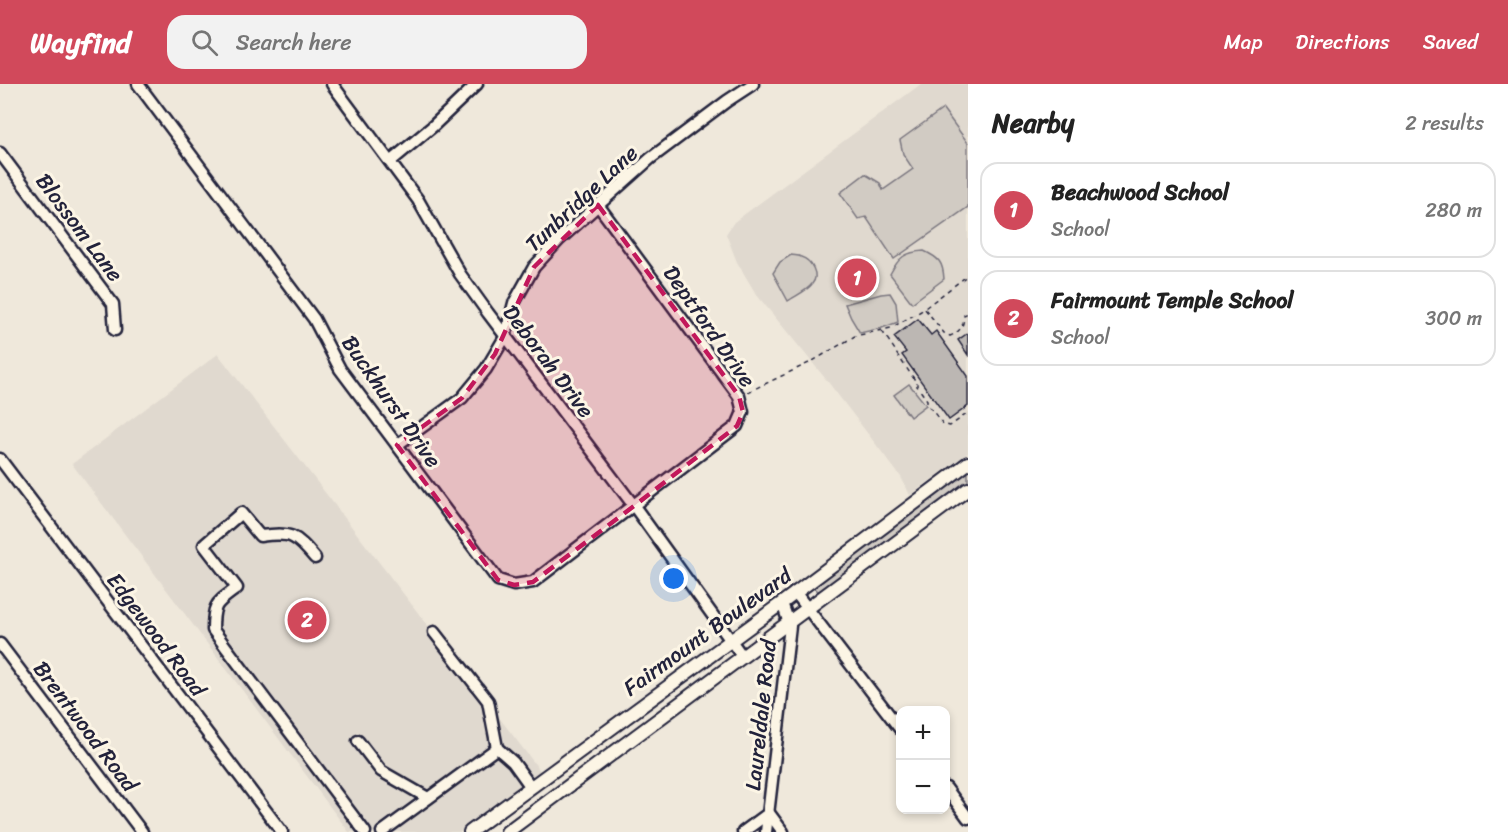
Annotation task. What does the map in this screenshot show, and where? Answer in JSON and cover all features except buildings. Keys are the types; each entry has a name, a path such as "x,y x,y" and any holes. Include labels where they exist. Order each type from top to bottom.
{"main road":[{"name":"Fairmount Boulevard","path":"470,832 968,463"},
{"name":"Fairmount Boulevard","path":"507,832 968,489"}],"street":[{"name":"Buckhurst Drive","path":"138,84 314,319 340,369 498,580 514,585 533,582 634,506"},
{"name":"Deborah Drive","path":"332,84 418,200 460,274 505,337 634,506 742,656"},
{"path":"391,161 432,127 477,84"},
{"name":"Tunbridge Lane","path":"397,445 462,398 486,369 505,337 514,303 534,267 559,240 651,158 753,84"},
{"name":"Blossom Lane","path":"0,153 113,304 115,330"},
{"name":"Deptford Drive","path":"598,205 739,396 743,412 737,426 634,506"},
{"name":"Edgewood Road","path":"0,459 282,832"},
{"path":"315,558 301,541 285,534 260,536 241,513 204,545 237,588 218,602 213,613 213,630 365,832"},
{"path":"795,592 896,724"},
{"name":"Laureldale Road","path":"766,832 789,622 782,603"},
{"path":"434,632 488,702 496,748 513,762 531,787"},
{"name":"Brentwood Road","path":"0,644 142,832"},
{"path":"358,741 381,771 428,798"},
{"path":"382,832 496,748"},
{"path":"950,795 968,818"},
{"path":"743,832 769,813 783,832"}],"path":[{"path":"747,393 811,362 855,336 891,328 924,308 968,276"},
{"path":"924,308 944,333 950,336 961,329 964,315 968,313"},
{"path":"881,330 917,382 927,404 943,424 950,426 968,413"}],"highlighted area":[{"path":"598,205 739,396 743,412 737,426 634,506 533,582 514,585 498,580 397,445 462,398 495,354 534,267"}],"shaded area":[{"path":"921,84 968,84 968,453 910,495 901,477 825,378 756,294 737,262 726,234 734,222"},
{"path":"943,109 968,143 968,207 894,259 866,217 858,219 840,193 865,174 880,183 883,190 913,169 903,154 900,140"},
{"path":"924,251 939,261 943,268 944,279 912,303 890,274 896,263 903,257"},
{"path":"791,255 800,256 808,261 815,276 810,287 788,301 773,273 780,262"},
{"path":"890,293 896,303 898,322 860,333 845,304"},
{"path":"218,354 545,777 470,832 349,832 72,464"},
{"path":"909,384 926,405 910,417 894,395"},
{"path":"968,468 968,484 823,592 816,590 815,583"}],"place":[{"name":"Beachwood School","path":"857,278"},
{"name":"Fairmount Temple School","path":"307,620"}]}
